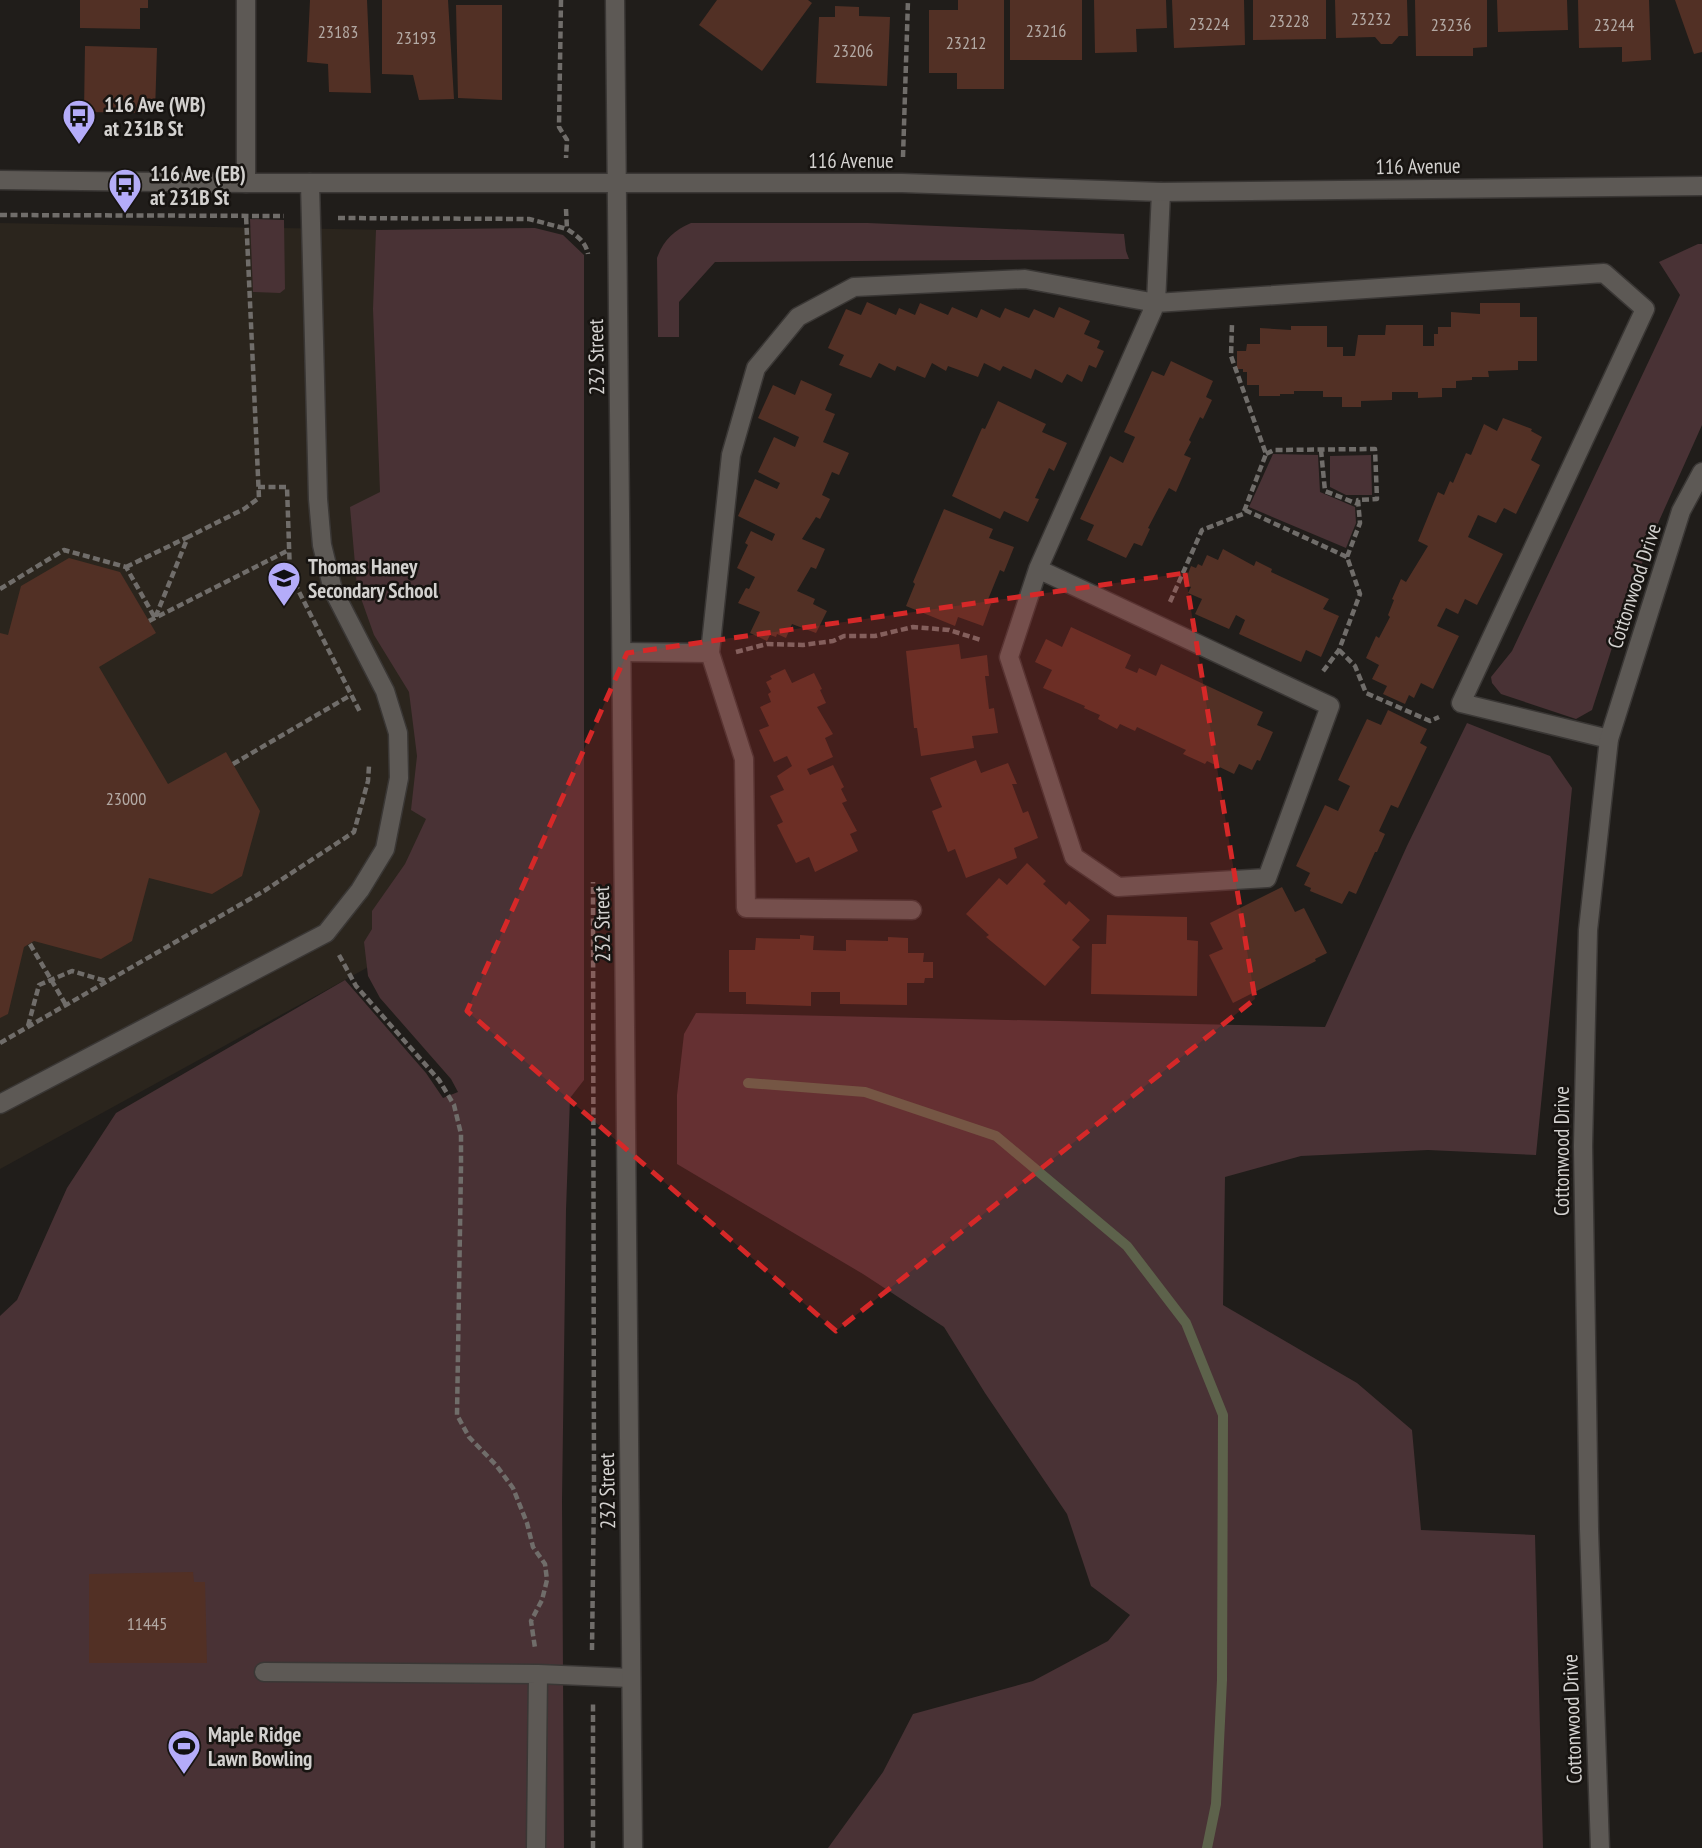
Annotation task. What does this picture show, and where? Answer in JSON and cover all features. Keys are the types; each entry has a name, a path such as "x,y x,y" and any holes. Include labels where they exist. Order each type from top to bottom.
{"street":[{"path":"246,0 246,183"},
{"name":"232 Street","path":"615,0 633,1848"},
{"name":"116 Avenue","path":"0,180 246,183 902,183 1161,192 1702,186"},
{"path":"0,1104 326,933 360,890 385,849 399,778 398,733 385,691 333,590 322,545 318,499 310,183"},
{"path":"1038,569 1330,706 1268,878 1118,887 1074,857 1009,657 1038,569 1156,303 1161,192"},
{"path":"912,910 746,908 744,759 710,653 731,456 756,368 798,317 854,286 1025,279 1156,303 1604,273 1645,309 1461,703 1609,739"},
{"name":"Cottonwood Drive","path":"1600,1848 1589,1529 1583,1146 1588,930 1609,739 1681,511 1702,471"},
{"path":"622,652 710,653"},
{"path":"264,1672 538,1674 631,1678"},
{"path":"536,1848 538,1674"}],"path":[{"path":"561,0 559,127 567,140"},
{"path":"902,183 908,0"},
{"path":"0,215 11,215"},
{"path":"0,589 64,550 126,567 244,509 259,498 246,215"},
{"path":"566,216 567,229 579,237 587,249 589,260"},
{"path":"1165,613 1202,530 1243,514 1266,454 1231,356 1232,323"},
{"path":"1266,454 1274,450 1375,449 1377,499 1358,500 1360,523 1347,557 1360,594 1339,650 1318,677"},
{"path":"1321,450 1325,491 1359,504"},
{"path":"258,487 287,487 290,574 366,724"},
{"path":"1245,510 1347,557"},
{"path":"152,620 188,537"},
{"path":"152,620 289,551"},
{"path":"126,567 152,620"},
{"path":"735,652 767,644 803,646 833,641 844,636 875,636 913,627 949,631 981,640"},
{"path":"1339,650 1355,666 1366,693 1430,721 1445,715"},
{"path":"233,764 351,695"},
{"path":"0,1043 264,891 354,832 368,781 369,757"},
{"path":"592,1653 593,870"},
{"path":"326,933 356,986 431,1071 454,1105 461,1134 457,1415 469,1437 496,1465 513,1488 533,1547 545,1564 547,1580 542,1600 531,1621 538,1674"},
{"path":"30,944 66,1005"},
{"path":"28,1027 39,985 72,971 107,982"},
{"path":"593,1695 593,1848"}],"highlighted area":[{"path":"1185,573 1255,999 836,1331 467,1011 627,653"}],"shaded area":[{"path":"250,219 284,220 285,289 280,293 253,292"},
{"name":"Thomas Haney Secondary School","path":"0,223 496,232 573,912 372,965 0,1169"},
{"path":"691,223 868,223 1124,234 1129,259 715,262 679,302 679,337 658,337 657,258 670,237"},
{"path":"535,228 563,235 584,255 584,1080 570,1098 566,1210 562,1500 564,1848 0,1848 0,1316 17,1300 67,1188 116,1113 345,980 426,1073 443,1098 458,1092 451,1079 380,998 368,976 364,942 372,929 372,911 405,864 426,819 411,810 417,756 409,692 374,635 357,587 350,507 380,492 373,309 376,230"},
{"path":"1702,244 1702,425 1628,598 1592,710 1576,719 1501,694 1492,683 1491,677 1512,651 1680,295 1659,262"},
{"path":"1273,454 1318,455 1320,492 1355,507 1356,523 1346,548 1249,507"},
{"path":"1371,455 1372,495 1346,495 1330,487 1330,456"},
{"path":"1467,723 1550,756 1572,788 1536,1155 1428,1150 1301,1156 1225,1177 1223,1305 1357,1383 1412,1430 1421,1530 1535,1535 1543,1848 828,1848 883,1772 913,1714 1033,1681 1108,1641 1130,1615 1091,1586 1067,1514 944,1327 863,1274 677,1164 677,1095 684,1034 696,1013 1325,1027 1407,846"}],"building":[{"path":"80,0 148,0 148,8 140,8 140,29 80,28"},
{"path":"310,0 367,0 371,93 329,92 328,64 307,62"},
{"path":"382,0 448,0 454,99 419,100 413,75 382,74"},
{"path":"717,0 808,0 812,3 762,71 699,25"},
{"path":"958,0 1004,0 1004,89 957,89 957,73 929,73 929,10 958,10"},
{"path":"1010,0 1082,0 1082,60 1010,60"},
{"path":"1094,0 1166,0 1167,28 1136,29 1137,52 1095,53"},
{"path":"1172,0 1244,0 1245,45 1174,48"},
{"path":"1253,0 1326,0 1326,39 1253,40"},
{"path":"1335,0 1407,0 1408,36 1399,36 1392,44 1381,44 1375,37 1336,38"},
{"path":"1415,0 1487,0 1487,47 1473,48 1473,56 1416,56"},
{"path":"1497,0 1567,0 1568,30 1498,32"},
{"path":"1578,0 1649,0 1651,60 1622,62 1622,47 1579,48"},
{"path":"1675,0 1702,0 1702,52 1694,54"},
{"path":"456,5 502,5 502,100 458,98"},
{"path":"835,6 859,7 859,16 890,17 887,86 816,83 819,17 835,17"},
{"path":"85,46 157,48 155,113 84,112"},
{"path":"867,302 896,315 899,308 915,315 920,303 948,315 952,307 977,318 981,309 1000,318 1005,308 1029,318 1034,309 1054,318 1059,307 1090,321 1084,334 1100,341 1097,348 1104,351 1096,368 1089,365 1082,382 1067,374 1062,383 1035,369 1031,379 1003,366 1000,371 984,363 978,377 948,366 946,371 932,363 925,378 897,366 895,371 879,363 871,378 839,365 844,355 828,348 846,309 861,315"},
{"path":"1480,303 1520,303 1520,317 1537,317 1537,361 1518,361 1518,370 1488,371 1489,377 1456,381 1456,388 1442,388 1442,397 1418,398 1418,392 1392,392 1392,400 1361,401 1361,407 1342,407 1342,397 1323,397 1323,391 1294,391 1294,394 1280,396 1259,396 1259,385 1247,385 1247,372 1237,369 1237,351 1246,351 1247,344 1260,344 1260,328 1291,330 1291,326 1327,326 1327,347 1343,347 1343,356 1355,356 1358,335 1385,335 1386,325 1423,325 1423,346 1434,346 1434,334 1438,334 1438,327 1451,327 1451,312 1480,314"},
{"path":"1171,361 1213,381 1206,397 1212,400 1189,440 1191,442 1184,455 1191,458 1176,492 1169,488 1148,528 1150,529 1142,546 1134,543 1126,558 1087,540 1094,525 1080,519 1110,456 1123,463 1135,437 1124,432 1152,371 1164,376"},
{"path":"801,380 832,394 825,410 835,414 823,442 849,453 839,475 832,472 822,495 830,499 820,519 816,517 802,539 825,549 816,569 811,567 797,591 815,599 813,604 827,611 816,633 792,624 786,638 777,634 776,637 770,635 767,641 750,633 760,612 738,603 755,577 737,568 748,545 745,543 751,531 772,541 775,534 738,516 755,479 777,489 780,483 758,472 774,437 795,447 799,437 758,418 773,385 795,395"},
{"path":"998,401 1046,424 1042,432 1067,443 1054,471 1049,468 1035,498 1039,499 1028,522 1004,511 1000,519 952,496 982,428 985,429"},
{"path":"1503,418 1532,429 1531,431 1542,437 1531,460 1540,465 1516,514 1504,508 1496,523 1478,515 1468,537 1503,554 1477,605 1465,599 1458,614 1446,608 1437,626 1459,636 1433,689 1421,683 1414,698 1409,695 1405,704 1383,694 1387,686 1372,679 1379,665 1366,658 1376,636 1379,638 1390,617 1388,615 1394,600 1392,599 1401,579 1406,582 1428,546 1418,541 1438,492 1444,495 1450,481 1453,483 1466,453 1471,455 1484,424 1497,431"},
{"path":"944,509 993,529 989,538 1014,547 1004,572 1000,570 987,602 991,604 983,626 958,617 955,626 906,606 915,584 913,582"},
{"path":"1223,549 1254,566 1256,561 1272,569 1271,572 1329,599 1323,609 1339,616 1321,657 1306,650 1301,662 1239,634 1245,620 1236,615 1229,629 1195,614 1202,599 1188,593 1191,587 1184,584 1191,566 1202,566 1207,555 1218,560"},
{"path":"69,558 120,572 156,633 99,667 168,784 226,752 260,811 242,876 212,894 149,878 132,941 101,959 34,941 24,947 8,1014 0,1018 0,633 8,635 21,586"},
{"path":"1071,627 1131,655 1125,668 1137,673 1139,668 1156,676 1161,664 1263,712 1257,725 1273,732 1260,761 1257,760 1252,770 1239,764 1234,774 1207,761 1205,764 1183,754 1186,750 1137,727 1135,731 1120,724 1117,729 1098,719 1100,715 1084,708 1085,706 1043,688 1052,670 1035,662 1046,639 1062,647"},
{"path":"959,644 961,659 987,655 989,676 985,676 989,709 994,708 998,733 972,736 974,748 921,756 917,728 914,728 906,651"},
{"path":"785,669 792,683 814,673 822,689 820,690 826,703 817,707 833,734 825,738 833,757 807,769 810,775 833,765 844,787 841,789 847,801 842,803 857,831 850,834 858,851 815,872 809,857 796,863 777,825 783,822 770,796 784,790 777,776 792,766 787,756 774,762 759,730 769,726 760,707 771,702 768,694 771,692 766,682 772,679 770,676"},
{"path":"1388,710 1427,729 1420,743 1427,747 1398,808 1391,805 1379,831 1385,834 1356,894 1349,891 1342,904 1310,891 1311,888 1304,885 1310,873 1296,866 1325,805 1338,811 1350,786 1338,780 1367,719 1381,725"},
{"path":"976,760 981,773 1008,763 1017,784 1012,784 1023,813 1028,811 1038,838 1014,848 1017,858 966,878 955,849 948,852 932,811 942,807 930,778"},
{"path":"1027,863 1046,881 1043,884 1066,905 1069,901 1090,920 1072,940 1080,947 1045,986 986,937 989,935 966,914 999,878 1007,885"},
{"path":"1282,887 1295,912 1304,908 1327,953 1233,1003 1209,955 1223,949 1210,923"},
{"path":"1107,915 1187,917 1187,940 1198,941 1197,996 1091,994 1092,944 1106,944"},
{"path":"800,935 814,936 813,950 846,951 846,940 888,941 888,937 908,938 908,953 924,953 923,962 933,962 933,978 925,978 924,983 907,983 907,1005 840,1004 840,992 811,992 811,1006 746,1004 746,992 729,992 729,950 755,950 756,938 800,939"},
{"path":"193,1572 194,1582 205,1582 207,1663 89,1663 89,1574"}],"waterway":[{"path":"748,1083 865,1092 996,1136 1127,1246 1186,1323 1223,1415 1222,1680 1216,1804 1207,1848"}],"place":[{"name":"116 Ave (WB) at 231B St","path":"79,146"},
{"name":"116 Ave (EB) at 231B St","path":"125,215"},
{"name":"Thomas Haney Secondary School","path":"284,608"},
{"name":"Maple Ridge Lawn Bowling","path":"184,1776"}]}
